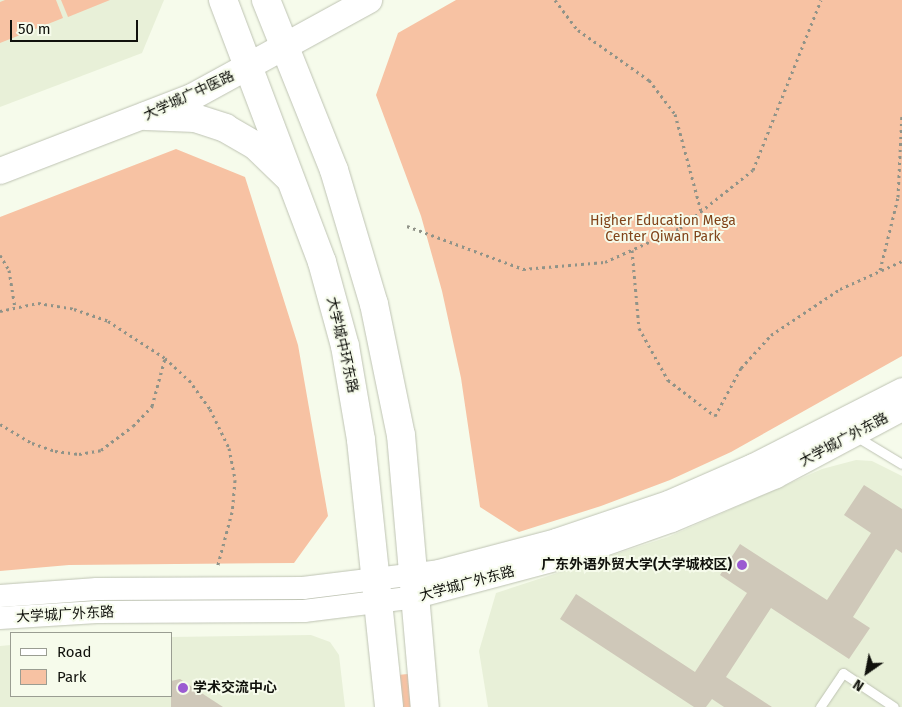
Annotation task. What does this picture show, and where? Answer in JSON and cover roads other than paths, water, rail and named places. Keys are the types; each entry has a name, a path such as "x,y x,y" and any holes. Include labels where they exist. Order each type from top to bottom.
{"main road":[{"name":"大学城中环东路","path":"223,0 322,262 345,346 361,440 389,707"},
{"path":"266,0 334,170 374,304 401,435 424,707"},
{"name":"大学城广中医路","path":"282,40 335,0"},
{"name":"大学城广中医路","path":"0,171 146,116 282,40 369,0"},
{"name":"大学城广中医路","path":"0,153 246,59"},
{"path":"146,116 195,118 225,128 256,146 294,184"}],"street":[{"name":"大学城广外东路","path":"0,618 97,612 304,611 378,591 415,586 624,539 720,502 846,429 902,389"},
{"name":"大学城广外东路","path":"846,429 902,410"},
{"name":"大学城广外东路","path":"0,596 97,589 303,588 378,591"}],"lane":[{"path":"846,429 902,464"},
{"path":"820,707 843,673 894,707"}],"place":[{"name":"广东外语外贸大学(大学城校区)","path":"742,565"},
{"name":"学术交流中心","path":"183,688"}],"park label":[{"name":"Higher Education Mega Center Qiwan Park","path":"663,230"}]}
